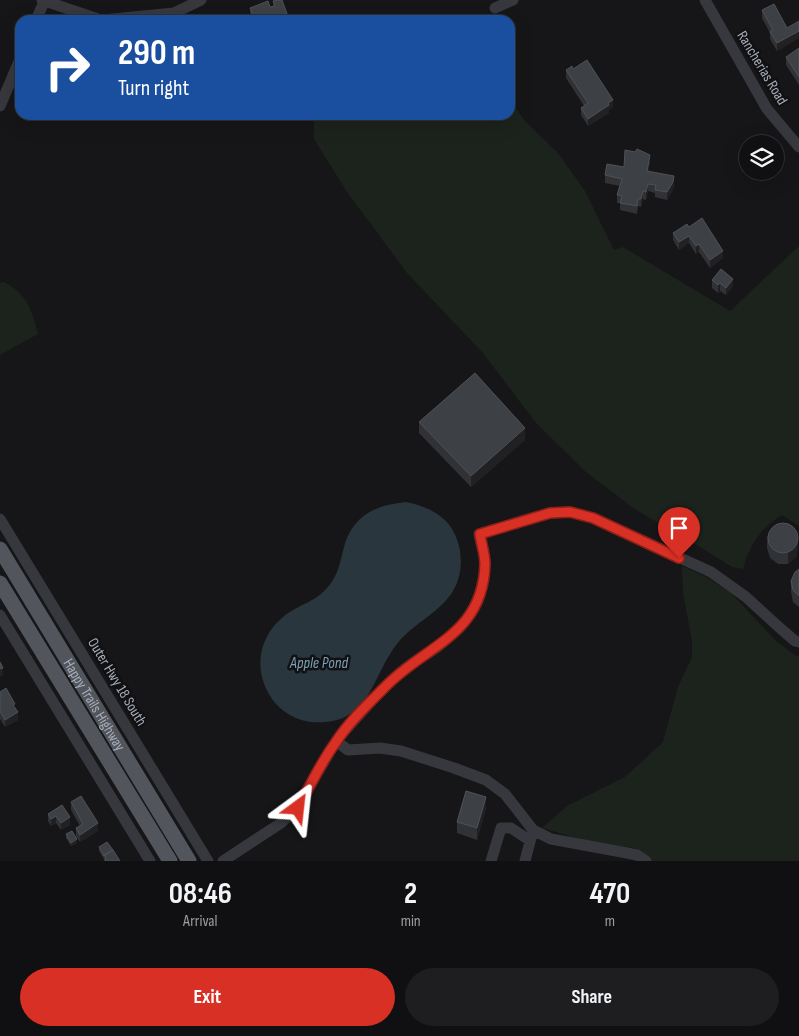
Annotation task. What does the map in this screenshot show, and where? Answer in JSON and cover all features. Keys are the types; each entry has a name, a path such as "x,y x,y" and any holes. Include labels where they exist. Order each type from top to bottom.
{"main road":[{"name":"Happy Trails Highway","path":"0,549 189,861"},
{"name":"Happy Trails Highway","path":"0,583 170,861"}],"street":[{"path":"153,15 174,13 202,0"},
{"path":"495,8 512,0"},
{"name":"Rancherias Road","path":"705,0 767,109 799,147"},
{"path":"38,15 43,1 86,15"},
{"path":"0,106 15,71"},
{"path":"223,861 282,823 298,808 336,741 397,676 462,626 476,604 482,586 485,563 480,534 550,513 570,512 593,518 711,572 729,584 799,642"},
{"name":"Outer Hwy 18 South","path":"0,519 208,861"},
{"path":"0,615 150,861"},
{"path":"336,741 348,750 380,748 401,751 486,780 505,794 531,835 525,861"},
{"path":"491,861 501,828 511,828 531,835 637,855 646,861"}],"shaded area":[{"path":"515,106 524,120 558,153 585,191 614,250 623,247 730,311 799,246 799,526 782,515 762,531 749,552 743,569 732,567 636,510 586,472 536,423 483,353 407,273 347,192 314,139 314,120 515,120"},
{"path":"4,282 23,297 31,310 38,334 0,355 0,283"},
{"path":"682,566 706,577 731,593 776,641 796,656 799,656 799,861 650,861 646,855 634,848 593,843 542,828 567,806 625,777 663,742 678,687 692,657 692,641 683,593"}],"water":[{"name":"Apple Pond","path":"406,502 424,507 436,513 453,531 460,551 461,561 460,572 453,591 442,605 401,639 391,653 368,696 359,707 347,716 331,721 311,722 292,716 281,709 272,699 264,684 260,663 261,652 269,633 283,617 317,597 331,583 338,569 348,536 360,519 376,509 395,503"}],"building":[{"path":"282,0 288,15 253,15 250,8 268,1 270,7 275,6 273,1"},
{"path":"774,4 787,28 799,21 799,31 777,43 770,32 773,30 762,10"},
{"path":"799,48 799,77 786,57"},
{"path":"587,60 613,100 608,103 609,105 588,119 581,108 588,103 566,70 572,66 573,69"},
{"path":"637,149 650,155 647,171 674,176 667,192 655,190 656,185 648,184 646,192 643,191 641,199 638,199 637,206 620,203 622,196 617,195 622,179 605,175 607,164 624,167 625,150 635,152"},
{"path":"702,218 723,251 710,260 699,244 696,246 689,236 679,242 673,233 687,224 689,227"},
{"path":"721,269 733,279 726,288 712,280"},
{"path":"475,373 525,428 471,476 419,422"},
{"path":"783,523 794,527 798,538 794,549 783,553 772,549 768,538 772,527"},
{"path":"799,569 799,596 793,590 791,581 795,572"},
{"path":"6,688 18,712 5,720 0,711 0,692"},
{"path":"466,791 486,797 477,828 457,822"},
{"path":"81,796 98,823 80,835 76,828 83,824 71,802"},
{"path":"62,805 70,817 61,823 56,816 51,819 48,814"},
{"path":"72,831 77,839 71,843 66,834"},
{"path":"107,842 113,850 104,856 99,847"},
{"path":"113,850 120,861 106,861 104,855"}],"route":[{"path":"298,808 336,741 403,670 462,626 476,604 482,586 485,563 480,534 550,513 570,512 593,518 679,558"}]}
